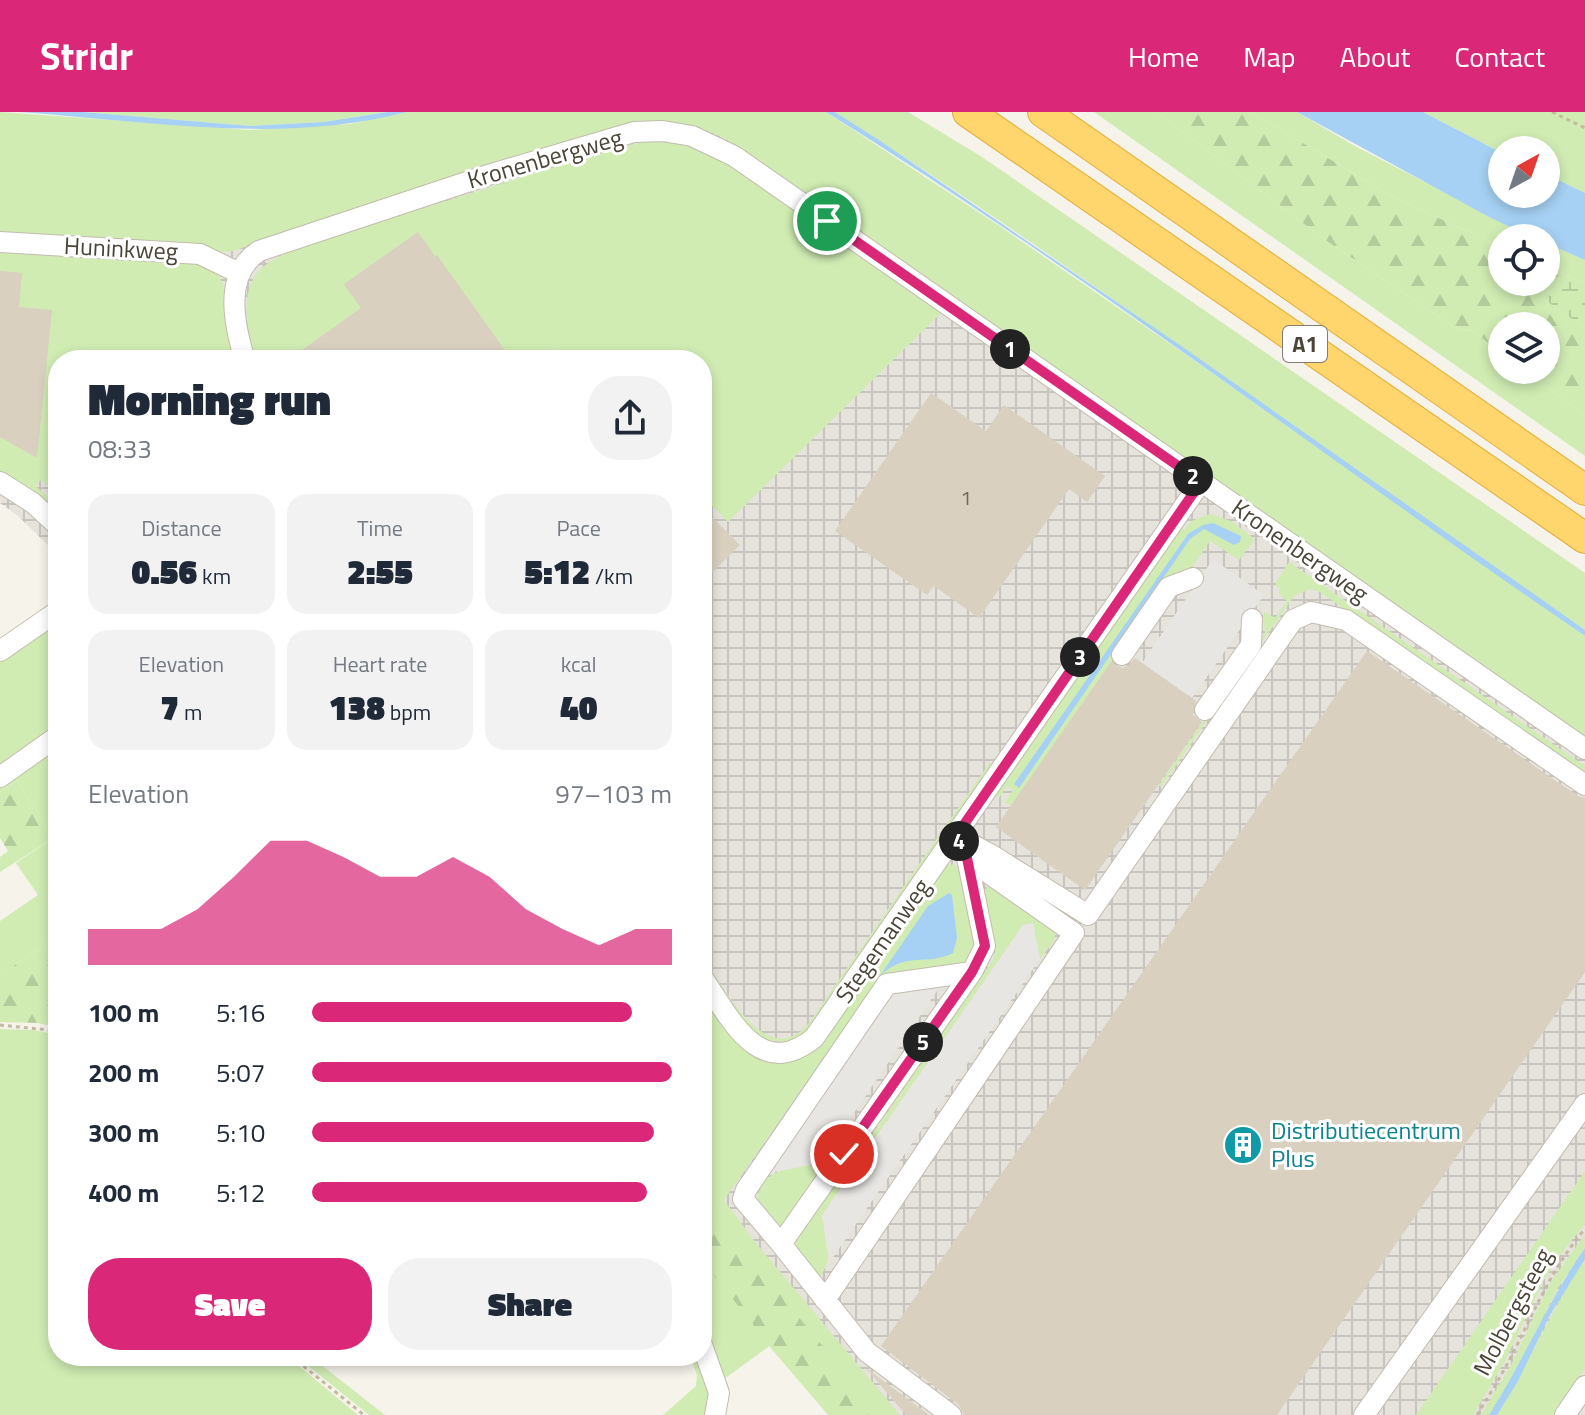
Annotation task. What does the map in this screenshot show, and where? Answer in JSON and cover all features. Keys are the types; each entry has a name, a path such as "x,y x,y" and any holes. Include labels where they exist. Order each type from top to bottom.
{"highway":[{"name":"A1","path":"950,112 1025,150"},
{"name":"A1","path":"968,112 1585,538"},
{"name":"A1","path":"1043,112 1585,490"}],"street":[{"name":"Kronenbergweg","path":"239,273 246,261 259,251 488,175 634,132 678,132 703,139 734,156 1585,749"},
{"name":"Huninkweg","path":"0,242 200,254 239,273"},
{"path":"239,273 235,296 243,350"},
{"path":"0,482 48,517"},
{"name":"Stegemanweg","path":"712,991 749,1042 767,1051 788,1052 806,1045 821,1031 1201,482"},
{"path":"1122,655 1169,587 1193,578"},
{"path":"825,1300 1074,933 1293,620 1311,612 1346,620 1585,785"},
{"path":"0,651 48,618"},
{"path":"1205,710 1251,645 1252,619"},
{"path":"0,777 48,743"},
{"path":"781,1244 972,972 985,946 967,858 956,836"},
{"path":"956,836 1088,915"},
{"path":"967,858 1074,933"},
{"path":"951,1415 867,1352 743,1199 746,1190 887,984 972,972"},
{"path":"1364,1415 1585,1104"},
{"path":"709,1366 719,1393 715,1415"},
{"path":"1565,1415 1585,1386"}],"path":[{"path":"1552,112 1585,128"},
{"path":"0,1025 48,1030"},
{"name":"Molbergsteeg","path":"1477,1415 1508,1363 1547,1281 1585,1229"},
{"path":"303,1366 364,1415"}],"shaded area":[{"path":"587,112 718,112 1585,712 1585,1415 860,1415 712,1230 712,350 48,350 48,545 0,503 0,218"},
{"path":"1213,559 1264,595 1192,698 1142,663"},
{"path":"1033,923 1040,959 829,1263 822,1215 1023,925"},
{"path":"954,966 820,1163 774,1172 766,1178 906,975"}],"green space":[{"path":"0,112 251,130 349,124 407,112 826,112 998,225 1185,354 1585,636 1585,736 740,148 710,132 665,122 616,126 264,238 239,249 221,252 200,246 0,233"},
{"path":"83,112 387,112 324,122 251,126"},
{"path":"835,112 908,112 982,157 1585,573 1585,630 1025,238"},
{"path":"1094,112 1156,112 1324,239 1454,327 1472,331 1488,343 1488,384 1543,384 1585,415 1585,456"},
{"path":"1156,112 1251,112 1393,197 1488,241 1488,296 1539,296 1585,328 1585,415 1543,384 1560,384 1560,312 1488,312 1488,343 1472,331 1454,327 1324,239"},
{"path":"1251,112 1297,112 1353,145 1506,224 1488,224 1488,241 1393,197"},
{"path":"1423,112 1585,112 1585,193 1560,181 1560,136 1488,136 1488,146"},
{"path":"649,141 689,145 719,158 941,313 728,522 712,505 712,350 253,350 247,322 247,296 257,273 278,257 607,150"},
{"path":"1560,249 1585,260 1585,283 1560,272"},
{"path":"0,251 195,261 215,270 223,283 233,350 48,350 48,486 41,480 35,486 48,497 48,514 0,478"},
{"path":"1560,272 1585,283 1585,328 1539,296 1560,296"},
{"path":"1210,514 1231,521 1255,539 1239,560 1210,541 1193,566 1172,576 1011,806 1005,802 1013,790 1007,786 999,798 995,795 1181,528 1184,530 1191,521"},
{"path":"1289,562 1585,766 1585,776 1320,592 1310,589 1294,596 1161,787 1159,785 1265,633 1265,612 1275,618 1287,601 1278,593 1281,590 1275,584"},
{"path":"48,624 48,734 0,770 0,657"},
{"path":"44,753 48,758 48,830 17,780 0,792 0,783"},
{"path":"990,762 994,766 808,1032 789,1040 773,1041 758,1035 733,1010 712,979 712,971 734,1004 762,1032 777,1038 793,1036 809,1023"},
{"path":"17,780 48,830 48,841 0,872 0,857 8,851 0,838 0,792"},
{"path":"48,841 48,943 0,975 0,921 38,895 16,863"},
{"path":"947,863 951,866 953,863 961,878 973,925 975,943 972,955 963,964 878,982 724,1200 756,1243 900,1415 880,1415 712,1208 712,1008 734,1040 754,1055 801,1057 820,1045"},
{"path":"989,883 1056,932 1053,942 1040,959 1033,923 1023,925 822,1215 828,1255 819,1279 796,1249 798,1237 813,1209 867,1142 993,960 996,948 985,891"},
{"path":"48,943 48,1025 0,1022 0,975"},
{"path":"0,1029 34,1030 48,1033 48,1366 299,1366 358,1415 0,1415"},
{"path":"820,1163 825,1166 781,1234 757,1204 763,1183 778,1172"},
{"path":"1585,1171 1585,1224 1544,1280 1505,1361 1473,1415 1416,1415"},
{"path":"712,1208 880,1415 828,1415 769,1346 774,1342 764,1338 712,1273"},
{"path":"1585,1234 1585,1248 1558,1288 1512,1378 1489,1415 1481,1415 1511,1365 1550,1283"},
{"path":"712,1259 775,1342 720,1382 712,1362"},
{"path":"1585,1259 1585,1369 1554,1415 1497,1415 1562,1297"},
{"path":"308,1366 323,1366 385,1415 369,1415"},
{"path":"694,1366 706,1366 712,1380 709,1415 663,1415 696,1386"}],"water":[{"path":"20,112 83,112 251,126 324,122 407,112 359,122 262,129 165,125"},
{"path":"826,112 835,112 879,140 1187,350 1585,630 1585,636 1114,303"},
{"path":"1297,112 1423,112 1488,146 1488,208 1560,208 1560,181 1585,193 1585,260 1560,249 1560,224 1504,224"},
{"path":"1213,523 1241,536 1240,542 1234,545 1204,529 1190,539 1019,788 1014,784 1188,534"},
{"path":"949,893 952,895 957,938 953,953 935,959 901,963 883,973 737,1183 928,906"},
{"path":"1585,1248 1585,1259 1550,1315 1518,1381 1497,1415 1489,1415 1559,1289"}],"building":[{"path":"418,232 505,350 302,350 361,308 344,284"},
{"path":"0,271 22,273 19,307 52,310 37,458 0,437"},
{"path":"931,393 986,431 1004,405 1105,476 1087,502 1069,489 979,618 934,586 927,595 835,531"},
{"path":"712,517 740,545 712,573"},
{"name":"Distributiecentrum Plus","path":"1367,651 1585,798 1585,972 1277,1415 964,1415 959,1405 881,1346"},
{"path":"1135,658 1196,701 1193,715 1202,722 1085,890 996,827 1111,662 1122,668"},
{"path":"866,1368 929,1415 906,1415"}],"place":[{"name":"Distributiecentrum Plus","path":"1243,1145"}],"route":[{"path":"827,221 1201,482 956,836 967,858 985,946 972,972 844,1154"}]}
